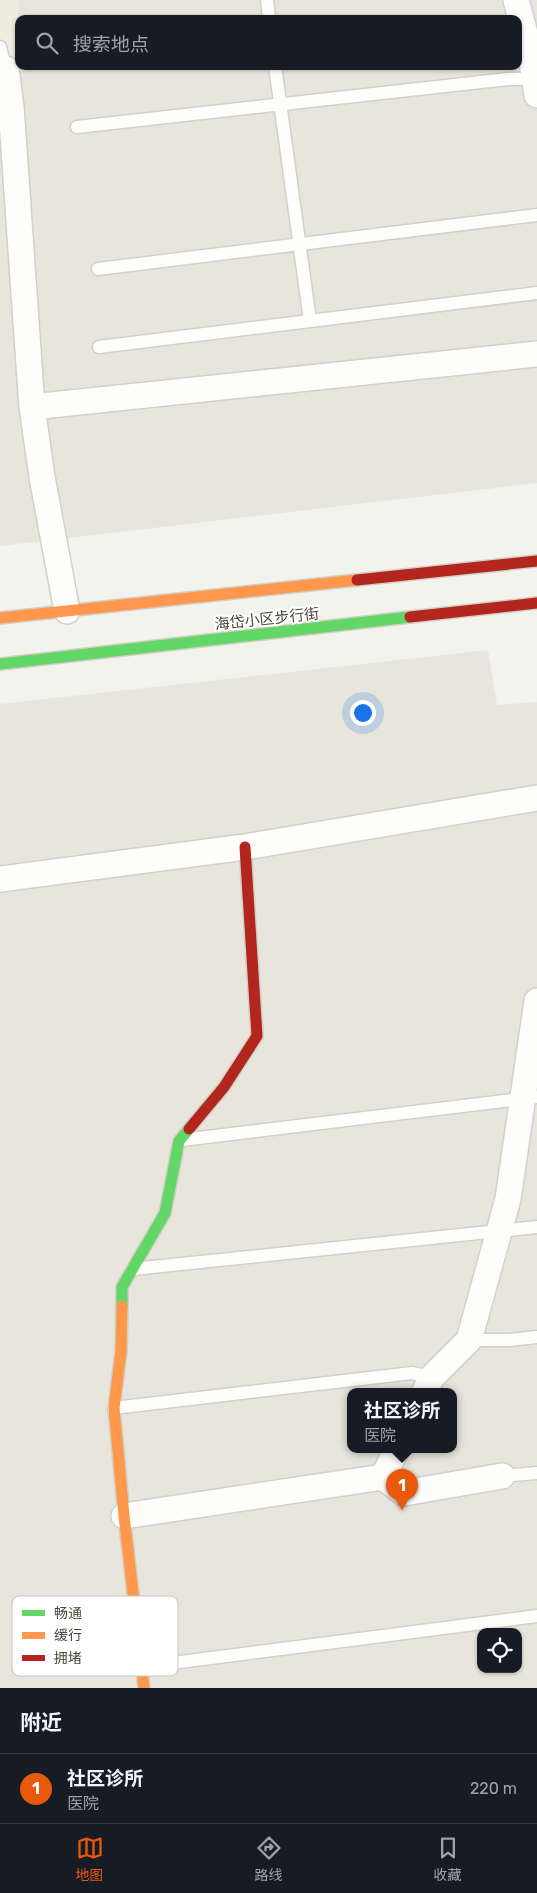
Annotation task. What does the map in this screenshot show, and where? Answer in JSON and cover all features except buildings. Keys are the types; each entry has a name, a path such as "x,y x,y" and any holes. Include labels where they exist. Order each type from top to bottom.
{"street":[{"path":"516,0 520,15"},
{"path":"522,24 537,84"},
{"path":"3,58 11,107 32,407 42,477 67,611"},
{"path":"32,407 537,354"},
{"name":"海岱小区步行街","path":"0,618 537,561"},
{"name":"海岱小区步行街","path":"0,664 537,603"},
{"path":"0,880 245,847 537,798"},
{"path":"133,1596 114,1408 121,1351 122,1287 165,1213 179,1140 224,1087 257,1036 245,847"},
{"path":"428,1384 469,1340 508,1200 530,1098 537,1001"},
{"path":"383,1477 395,1453"},
{"path":"124,1516 383,1477 404,1493 502,1476"}],"lane":[{"path":"267,0 269,15"},
{"path":"275,70 310,321"},
{"path":"77,127 508,79 537,84"},
{"path":"98,269 537,215"},
{"path":"99,347 537,293"},
{"path":"179,1140 530,1098"},
{"path":"133,1270 537,1227"},
{"path":"469,1340 509,1340 537,1337"},
{"path":"114,1408 412,1373 428,1384"},
{"path":"502,1476 537,1472"},
{"path":"178,1662 537,1616"}],"shaded area":[{"path":"0,0 537,0 537,483 0,546"},
{"path":"0,0 18,0 18,15 15,15 15,68 0,69"},
{"path":"488,650 497,705 537,702 537,1688 0,1688 0,704"}],"traffic: fast":[{"path":"0,664 410,617"},
{"path":"122,1306 122,1287 165,1213 179,1141 189,1129"}],"traffic: slow":[{"path":"0,618 357,580"},
{"path":"122,1306 121,1351 114,1408 133,1596"},
{"path":"143,1676 144,1688"}],"traffic: jam":[{"path":"357,580 537,561"},
{"path":"410,617 537,603"},
{"path":"189,1129 224,1087 257,1036 245,847"}],"place":[{"name":"社区诊所","path":"402,1510"}]}
